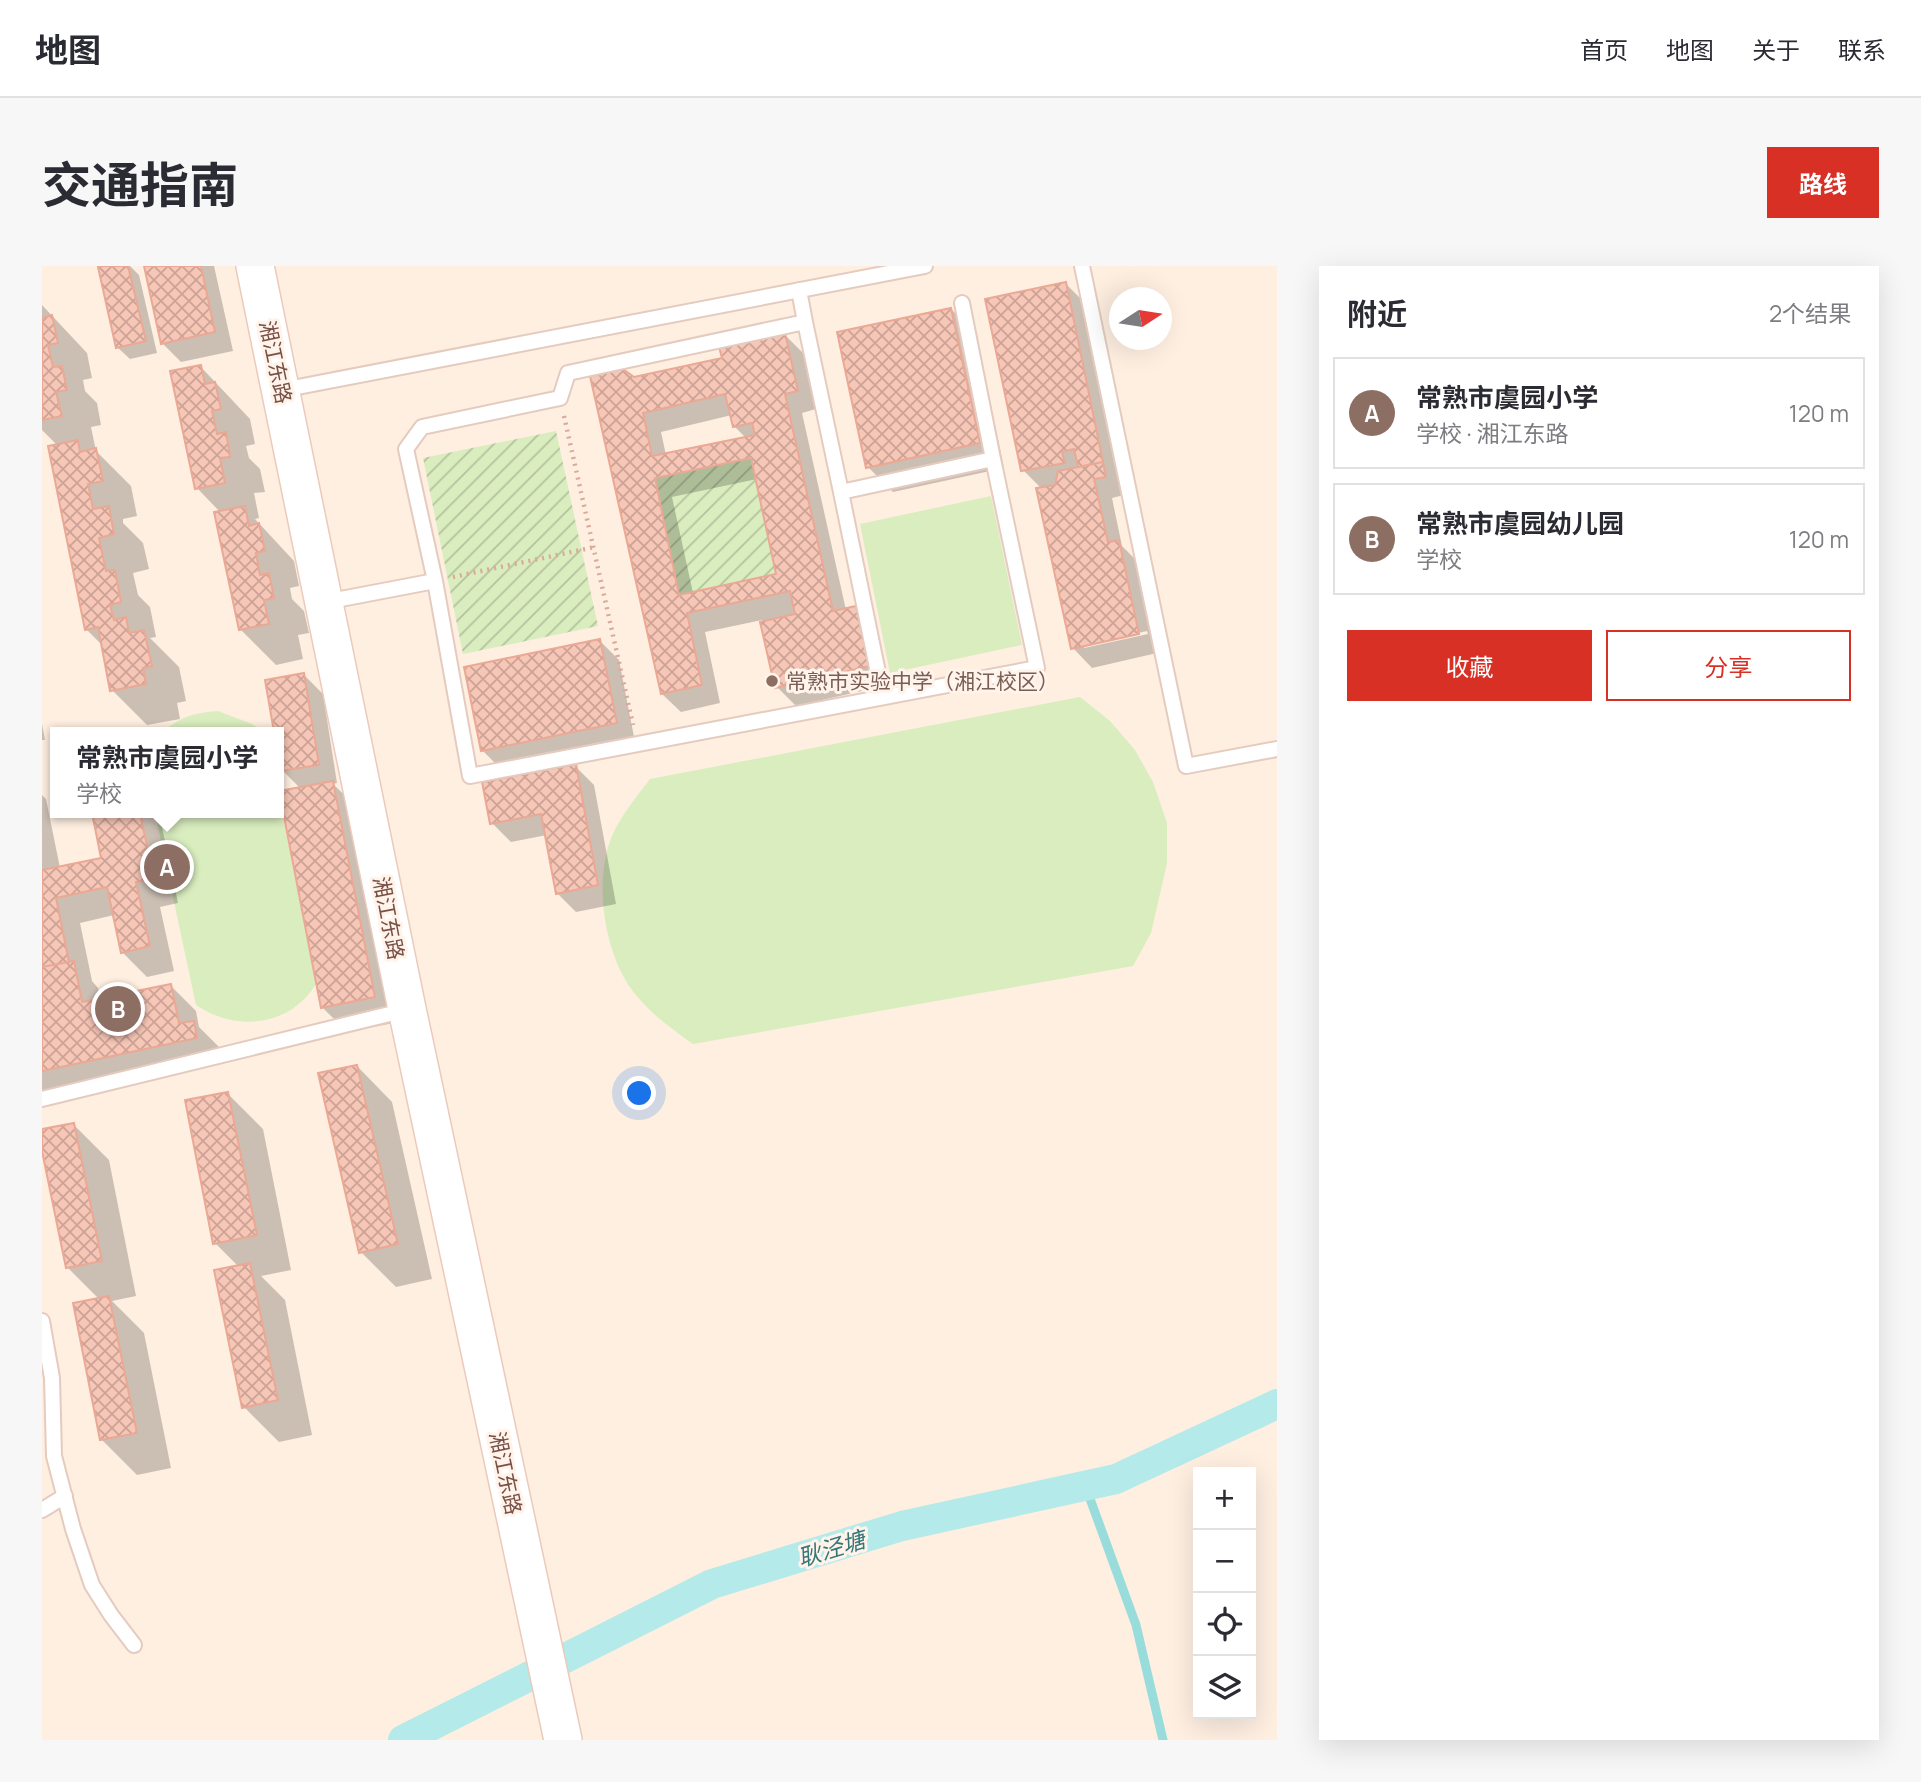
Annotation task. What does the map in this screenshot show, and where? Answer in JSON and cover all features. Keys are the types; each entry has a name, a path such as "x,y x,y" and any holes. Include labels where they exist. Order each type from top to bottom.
{"street":[{"name":"湘江东路","path":"256,266 407,1009 563,1740"}],"lane":[{"path":"282,390 925,266"},
{"path":"1082,266 1186,766 1277,749"},
{"path":"799,290 883,697"},
{"path":"806,322 568,373 560,398 422,427 406,449 435,581 470,776 1037,668 962,303"},
{"path":"841,492 993,459"},
{"path":"325,602 435,581"},
{"path":"42,1099 407,1009"},
{"path":"42,1321 52,1378 54,1456 73,1529 92,1585 134,1645"},
{"path":"42,1510 65,1496"}],"path":[{"path":"560,398 595,547 636,744"},
{"path":"435,581 595,547"}],"green space":[{"path":"556,431 598,626 463,654 423,458"},
{"path":"751,458 776,574 679,595 655,478"},
{"path":"991,496 1022,645 890,673 860,524"},
{"path":"1080,697 1110,721 1135,750 1153,782 1167,823 1167,863 1151,933 1133,966 693,1044 649,1009 626,980 617,963 606,924 603,904 604,865 616,828 650,779"},
{"path":"218,711 256,727 170,727 189,716"},
{"path":"156,818 283,818 316,984 292,1009 261,1021 228,1019 211,1014 196,1005"}],"building":[{"path":"128,266 146,341 116,348 98,267"},
{"path":"144,266 201,266 215,332 161,344"},
{"path":"1066,282 1103,462 1078,467 1074,449 1062,452 1065,463 1021,471 985,299"},
{"path":"951,308 980,443 866,468 837,332"},
{"path":"52,315 58,343 48,345 53,367 62,366 67,390 56,392 62,416 42,420 42,318"},
{"path":"785,333 798,391 785,394 833,611 856,606 870,666 775,688 760,622 795,614 790,591 687,613 702,685 661,694 590,376 623,369 634,377 722,358 719,347","holes":["725,394 733,427 752,423 755,435 652,456 643,413","751,458 776,574 679,595 655,478"]},
{"path":"201,365 205,384 215,382 221,409 212,411 217,434 226,432 230,457 220,458 225,483 195,489 170,371"},
{"path":"78,440 80,452 96,448 103,481 88,484 93,509 109,506 114,534 99,538 106,571 115,570 121,602 110,605 114,620 126,617 129,633 144,630 152,666 143,668 146,684 110,691 98,627 85,630 48,446"},
{"path":"1103,462 1106,477 1094,479 1108,542 1119,540 1139,634 1071,649 1036,488 1055,485 1058,471"},
{"path":"245,506 249,526 259,523 265,551 256,553 260,575 269,573 274,598 264,600 269,624 239,630 214,512"},
{"path":"600,639 617,723 481,751 464,667"},
{"path":"304,673 319,765 284,770 284,727 273,727 265,680"},
{"path":"576,764 598,885 556,894 541,814 490,824 482,782"},
{"path":"333,781 375,997 321,1008 284,817 284,790"},
{"path":"93,818 141,818 154,878 136,882 150,946 121,953 107,887 56,898 69,962 42,967 42,870 101,858"},
{"path":"74,961 82,1002 171,984 179,1023 194,1021 197,1038 42,1071 42,967"},
{"path":"357,1065 398,1244 359,1253 318,1073"},
{"path":"228,1092 257,1235 213,1244 185,1100"},
{"path":"74,1123 102,1261 66,1268 42,1151 42,1129"},
{"path":"250,1263 278,1400 242,1408 214,1270"},
{"path":"109,1296 137,1433 100,1440 73,1303"}],"waterway":[{"name":"耿泾塘","path":"403,1740 712,1584 902,1526 1116,1479 1277,1404"},
{"path":"1085,1485 1136,1625 1163,1740"}],"place":[{"name":"常熟市实验中学（湘江校区）","path":"772,681"},
{"name":"常熟市虞园小学","path":"167,867"},
{"name":"常熟市虞园幼儿园","path":"118,1009"}]}
